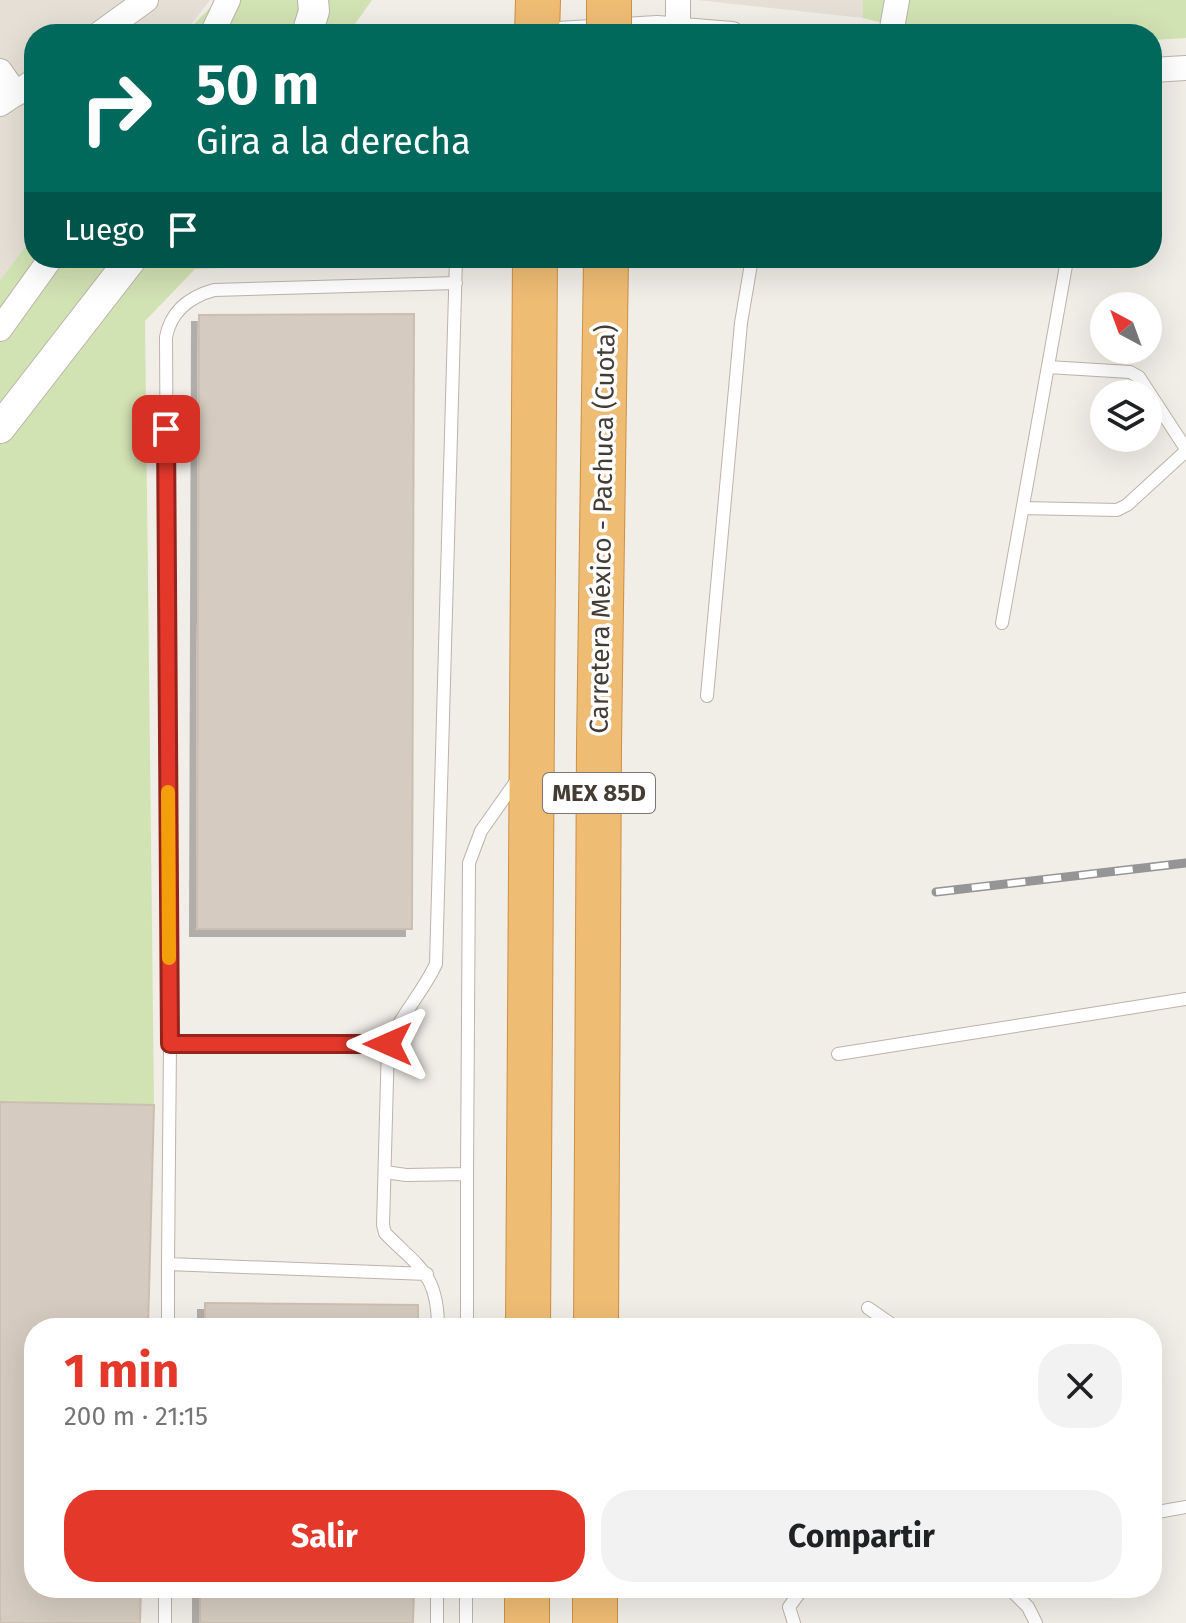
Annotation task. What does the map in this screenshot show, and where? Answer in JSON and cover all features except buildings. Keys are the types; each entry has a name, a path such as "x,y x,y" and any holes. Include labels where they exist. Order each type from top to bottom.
{"highway":[{"path":"609,0 609,24"},
{"name":"MEX 85D","path":"528,1318 535,268"},
{"name":"Carretera México - Pachuca (Cuota)","path":"596,1318 606,268"},
{"path":"527,1598 527,1623"},
{"path":"595,1598 595,1623"}],"street":[{"path":"113,24 146,0"},
{"path":"217,24 228,0"},
{"path":"310,24 313,0"},
{"path":"678,0 678,24"},
{"path":"893,24 897,0"},
{"path":"543,18 611,24"},
{"path":"1162,69 1186,68"},
{"path":"0,71 17,93"},
{"path":"0,329 44,268"},
{"path":"0,428 124,268"}],"lane":[{"path":"438,1318 427,1274 385,1233 383,1225 388,1044 397,1024 428,982 436,964 456,268"},
{"path":"707,696 741,323 750,268"},
{"path":"1002,623 1066,268"},
{"path":"168,1318 168,324 187,302 198,294 214,290 456,283"},
{"path":"1023,508 1117,510 1127,505 1186,450 1139,377 1130,372 1048,367"},
{"path":"467,1318 469,863 481,831 531,760"},
{"path":"838,1054 1186,999"},
{"path":"170,1044 388,1044"},
{"path":"385,1172 467,1174"},
{"path":"168,1264 427,1274"},
{"path":"868,1308 882,1318"},
{"path":"1162,1511 1186,1507"},
{"path":"165,1598 165,1623"},
{"path":"437,1598 437,1623"},
{"path":"466,1598 466,1623"},
{"path":"794,1623 789,1607 796,1598"},
{"path":"1019,1598 1036,1623"}],"shaded area":[{"path":"0,0 210,0 192,24 24,24 24,248 0,280"},
{"path":"697,0 863,0 863,18"}],"green space":[{"path":"218,0 372,0 355,24 194,24"},
{"path":"863,0 1186,0 1186,38 1162,39 1162,24 887,24 863,18"},
{"path":"24,248 24,268 228,268 195,269 145,321 154,1105 0,1102 0,280"}],"railway":[{"path":"936,892 1186,863"}],"slow traffic":[{"path":"168,792 169,958"}],"route":[{"path":"166,429 170,1044 388,1044"}]}
